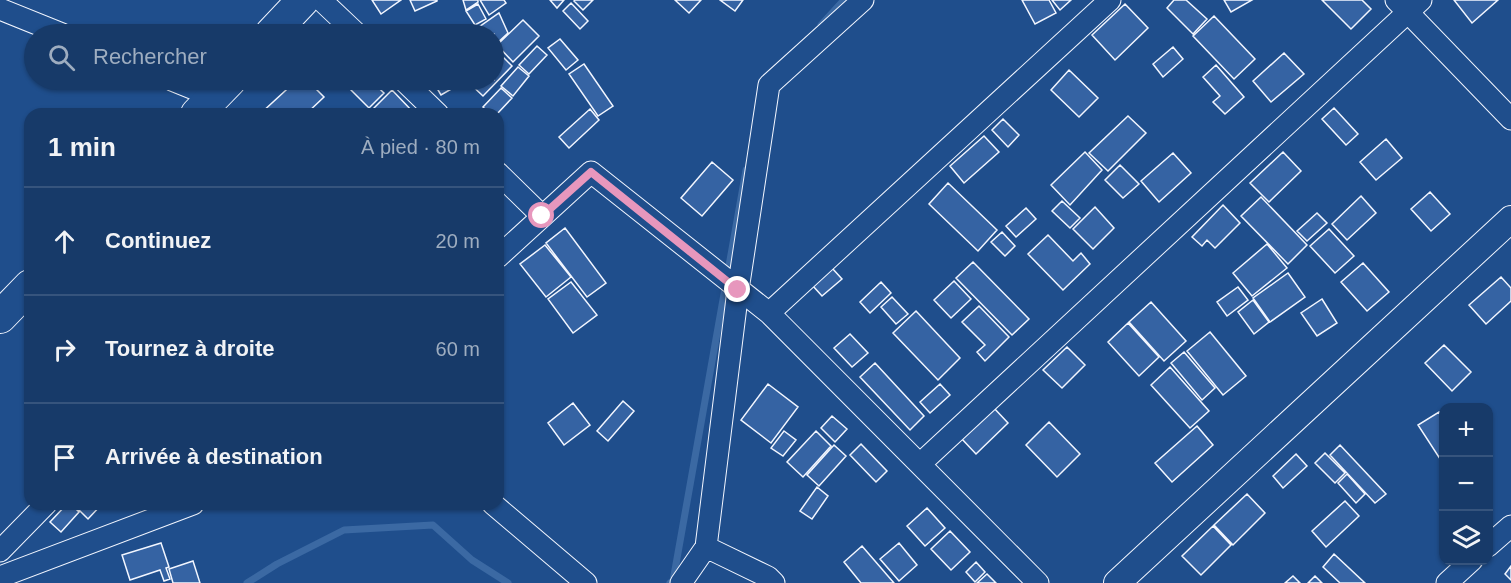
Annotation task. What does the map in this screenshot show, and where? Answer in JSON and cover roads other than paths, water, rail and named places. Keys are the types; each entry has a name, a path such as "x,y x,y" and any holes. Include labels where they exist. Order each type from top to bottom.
{"main road":[{"path":"280,24 303,0"},
{"path":"0,317 24,292"}],"street":[{"path":"321,0 346,24"},
{"path":"681,583 706,547 738,290 769,85 862,0"},
{"path":"769,313 1110,0"},
{"path":"920,464 1408,4 1511,119"},
{"path":"0,9 37,24"},
{"path":"197,90 214,97"},
{"path":"413,90 432,108"},
{"path":"504,252 591,172 769,313 1038,583"},
{"path":"504,179 542,216"},
{"path":"1117,583 1511,219"},
{"path":"0,550 40,510"},
{"path":"0,577 177,510"},
{"path":"500,510 586,583"},
{"path":"1493,542 1511,526"},
{"path":"706,547 768,577 774,583"},
{"path":"1447,583 1467,565"}],"waterway":[{"path":"821,25 844,0"},
{"path":"670,583 673,581 746,170"},
{"path":"247,583 277,564 344,530 433,525 472,560 508,583"}]}
